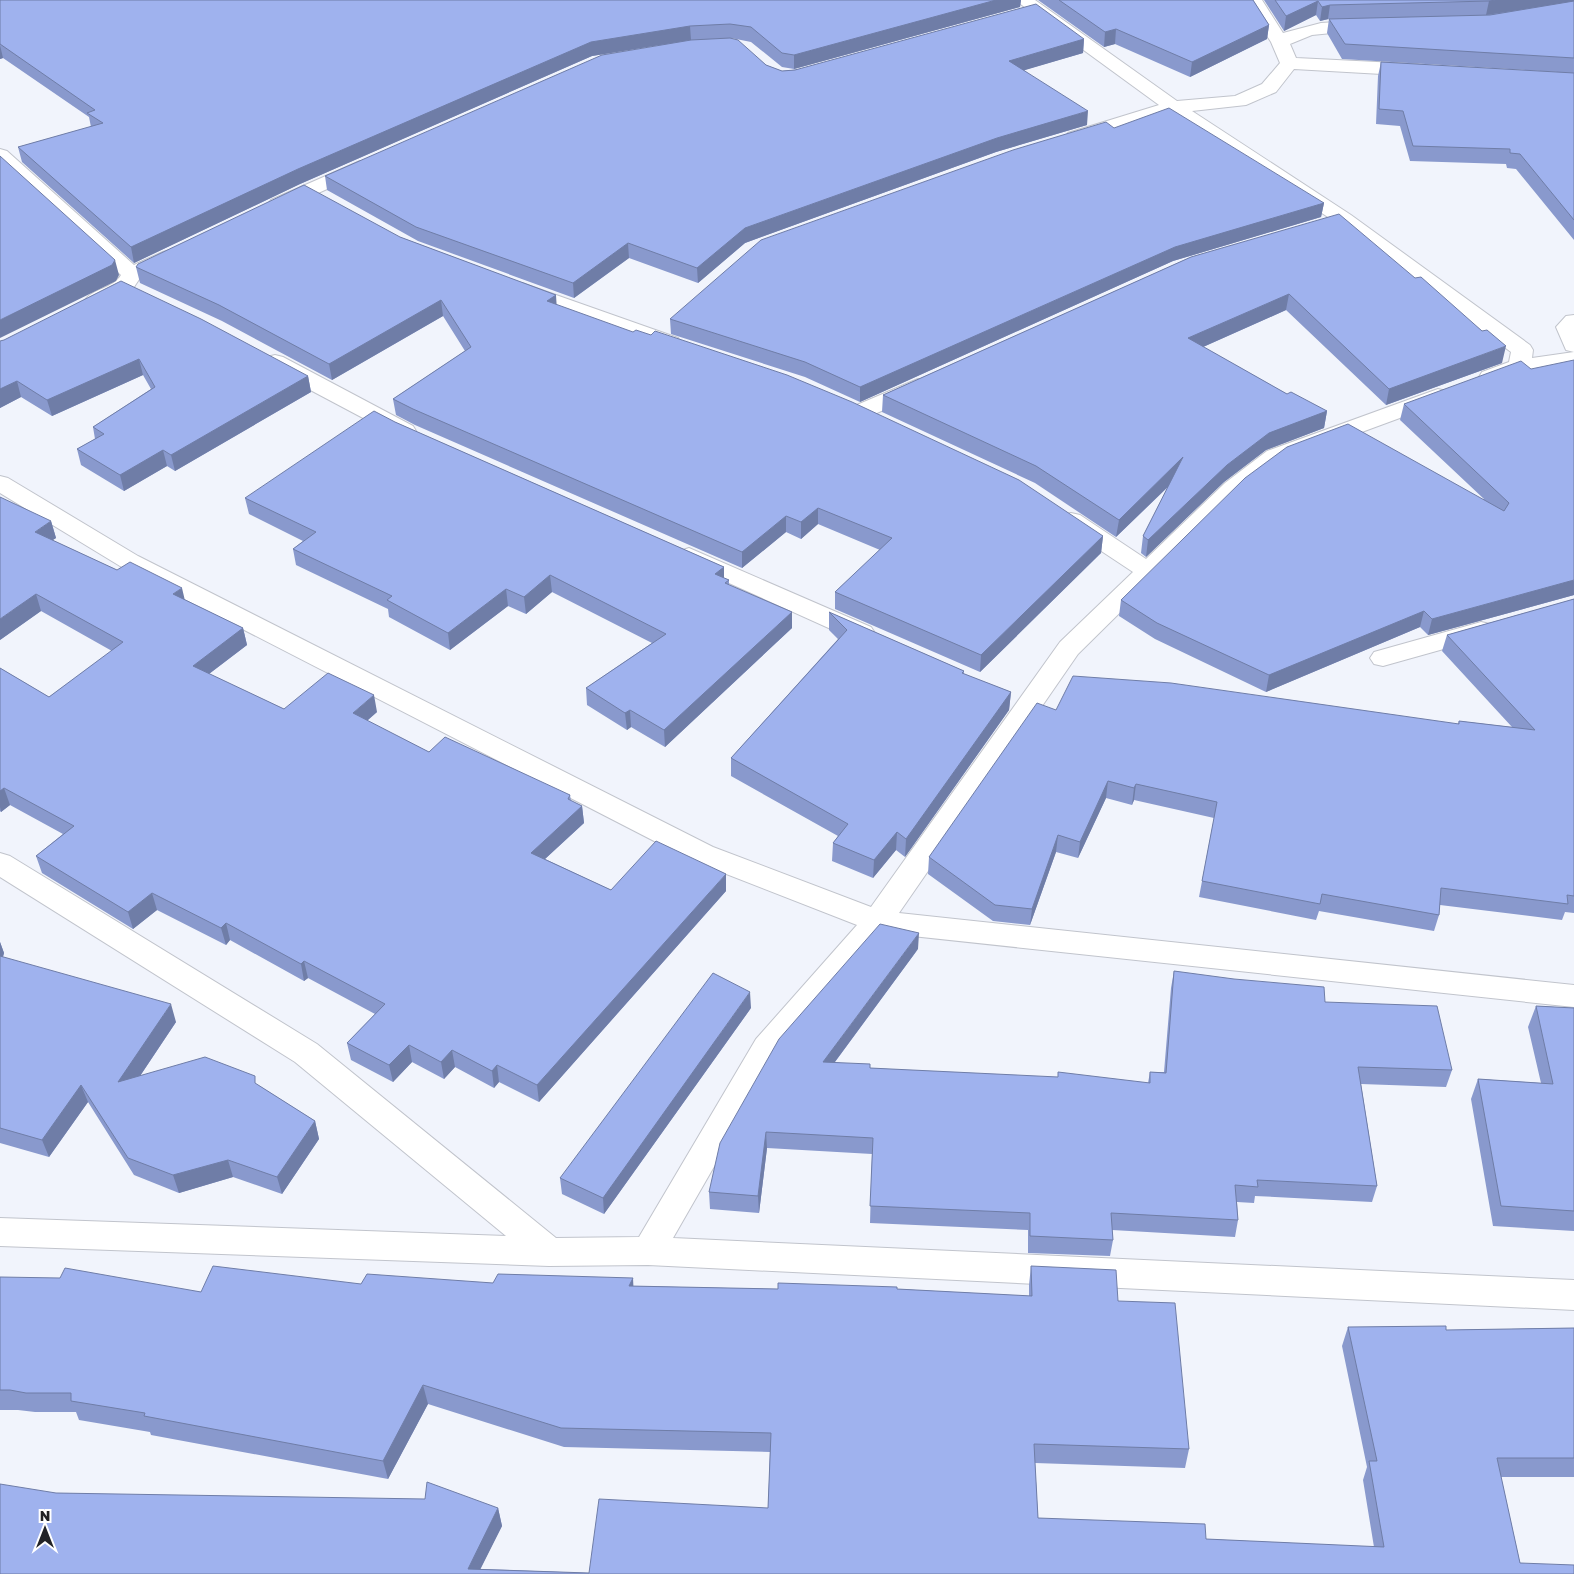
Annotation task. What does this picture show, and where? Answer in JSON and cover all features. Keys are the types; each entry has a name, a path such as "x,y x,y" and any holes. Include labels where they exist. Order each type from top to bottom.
{"street":[{"path":"1253,0 1280,42 1288,63"},
{"path":"1027,8 1173,107 1344,219 1522,350 1520,366"},
{"path":"1280,42 1292,34 1328,26 1387,25"},
{"path":"1061,141 1173,107 1239,101 1268,88 1288,63"},
{"path":"1288,63 1434,71"},
{"path":"0,155 133,285"},
{"path":"264,210 381,158"},
{"path":"308,190 334,204"},
{"path":"1315,227 1344,219"},
{"path":"75,311 133,285 185,248"},
{"path":"502,281 658,330 687,348"},
{"path":"1574,321 1567,327 1574,345"},
{"path":"257,352 425,440"},
{"path":"648,1251 766,1047 877,921 1019,702 1068,648 1233,488 1275,456 1520,366 1574,359"},
{"path":"886,424 852,409 940,376"},
{"path":"0,483 129,561 704,854 877,921 1574,996"},
{"path":"1050,506 1148,571"},
{"path":"672,549 882,642"},
{"path":"1383,658 1507,623"},
{"path":"0,863 306,1053 549,1252"},
{"path":"0,1232 549,1252 648,1251 1574,1296"}],"building":[{"path":"0,0 996,0 794,55 782,53 751,27 730,24 690,26 591,42 298,169 131,247 18,147 103,123 87,113 95,110 0,44"},
{"path":"1059,0 1253,0 1269,25 1192,62 1116,29 1105,32"},
{"path":"1275,0 1496,0 1330,5 1322,7 1318,1 1286,16"},
{"path":"1574,1 1574,58 1345,44 1329,19 1490,15"},
{"path":"1036,4 1084,39 1009,61 1088,111 997,138 745,228 697,268 628,243 573,283 416,227 325,176 602,55 691,40 730,38 738,40 766,65 782,71 795,70"},
{"path":"1381,62 1574,73 1574,220 1520,154 1510,153 1510,149 1413,146 1403,111 1379,109"},
{"path":"1169,108 1324,203 1175,247 860,387 805,362 670,319 761,240 1013,150 1106,122 1114,128"},
{"path":"0,156 115,260 112,265 0,320"},
{"path":"304,185 400,237 556,295 547,301 633,332 636,330 651,335 655,331 787,375 852,402 1019,480 1103,536 981,655 835,592 892,538 818,508 801,522 786,516 742,552 393,399 471,347 441,300 329,364 219,305 136,267 138,264"},
{"path":"1339,214 1415,278 1421,277 1482,331 1487,330 1506,346 1389,389 1289,294 1188,338 1287,394 1291,392 1327,411 1269,433 1227,465 1148,540 1143,536 1183,457 1119,520 1036,466 883,395 1191,257"},
{"path":"121,281 201,319 308,376 171,455 163,450 120,475 77,449 104,434 93,427 155,387 139,359 47,400 17,381 0,389 0,341"},
{"path":"1574,360 1574,580 1432,619 1424,611 1269,675 1157,623 1121,600 1245,478 1287,447 1348,424 1504,511 1509,503 1404,404 1521,361 1531,369"},
{"path":"374,411 724,567 715,574 729,580 725,583 792,612 664,730 630,710 625,713 586,688 666,634 550,575 524,597 506,589 448,633 387,600 392,596 293,549 316,532 245,498"},
{"path":"0,497 51,521 35,532 117,570 130,562 182,588 173,594 243,628 193,666 284,709 328,673 374,695 353,713 429,752 445,737 570,795 568,799 582,806 531,853 611,890 656,841 726,874 537,1085 497,1065 492,1071 452,1050 441,1062 409,1045 389,1065 347,1043 385,1004 304,961 301,964 226,923 221,928 152,893 128,912 36,856 74,826 4,788 0,791 0,668 49,697 123,642 36,594 0,619"},
{"path":"1574,599 1574,896 1567,895 1568,904 1441,888 1439,915 1322,894 1320,904 1202,881 1217,802 1136,784 1134,788 1108,781 1080,842 1058,835 1032,909 995,905 929,857 1037,703 1056,710 1073,676 1171,683 1459,724 1459,721 1535,730 1447,635"},
{"path":"829,612 964,671 962,673 1011,692 906,839 897,832 874,860 833,843 848,824 731,758 847,630"},
{"path":"880,924 919,933 823,1062 870,1064 870,1068 1058,1077 1058,1072 1150,1083 1150,1072 1166,1073 1174,971 1234,979 1324,987 1325,1002 1437,1006 1452,1070 1358,1067 1377,1186 1257,1180 1258,1187 1235,1185 1238,1220 1111,1213 1113,1240 1030,1236 1030,1213 870,1206 873,1138 766,1132 758,1196 709,1192 720,1143 779,1039"},
{"path":"0,956 171,1004 118,1082 205,1057 255,1076 255,1083 315,1121 277,1177 228,1160 173,1175 128,1158 81,1085 42,1140 0,1128"},
{"path":"713,973 750,992 603,1198 560,1178"},
{"path":"1536,1006 1574,1008 1574,1211 1501,1206 1478,1079 1553,1084"},
{"path":"213,1266 361,1284 367,1274 493,1283 498,1274 633,1278 629,1286 778,1289 778,1283 897,1287 897,1289 1032,1296 1031,1266 1116,1270 1118,1301 1175,1303 1189,1449 1034,1444 1038,1518 1205,1524 1206,1539 1384,1547 1369,1461 1377,1461 1348,1327 1446,1326 1446,1330 1574,1328 1574,1458 1497,1458 1520,1563 1574,1565 1574,1574 0,1574 0,1484 56,1493 425,1499 427,1482 498,1508 468,1569 589,1573 599,1499 768,1508 771,1433 561,1428 423,1385 383,1461 144,1416 145,1413 71,1401 71,1393 26,1393 0,1390 0,1277 60,1278 65,1268 201,1292"}]}
